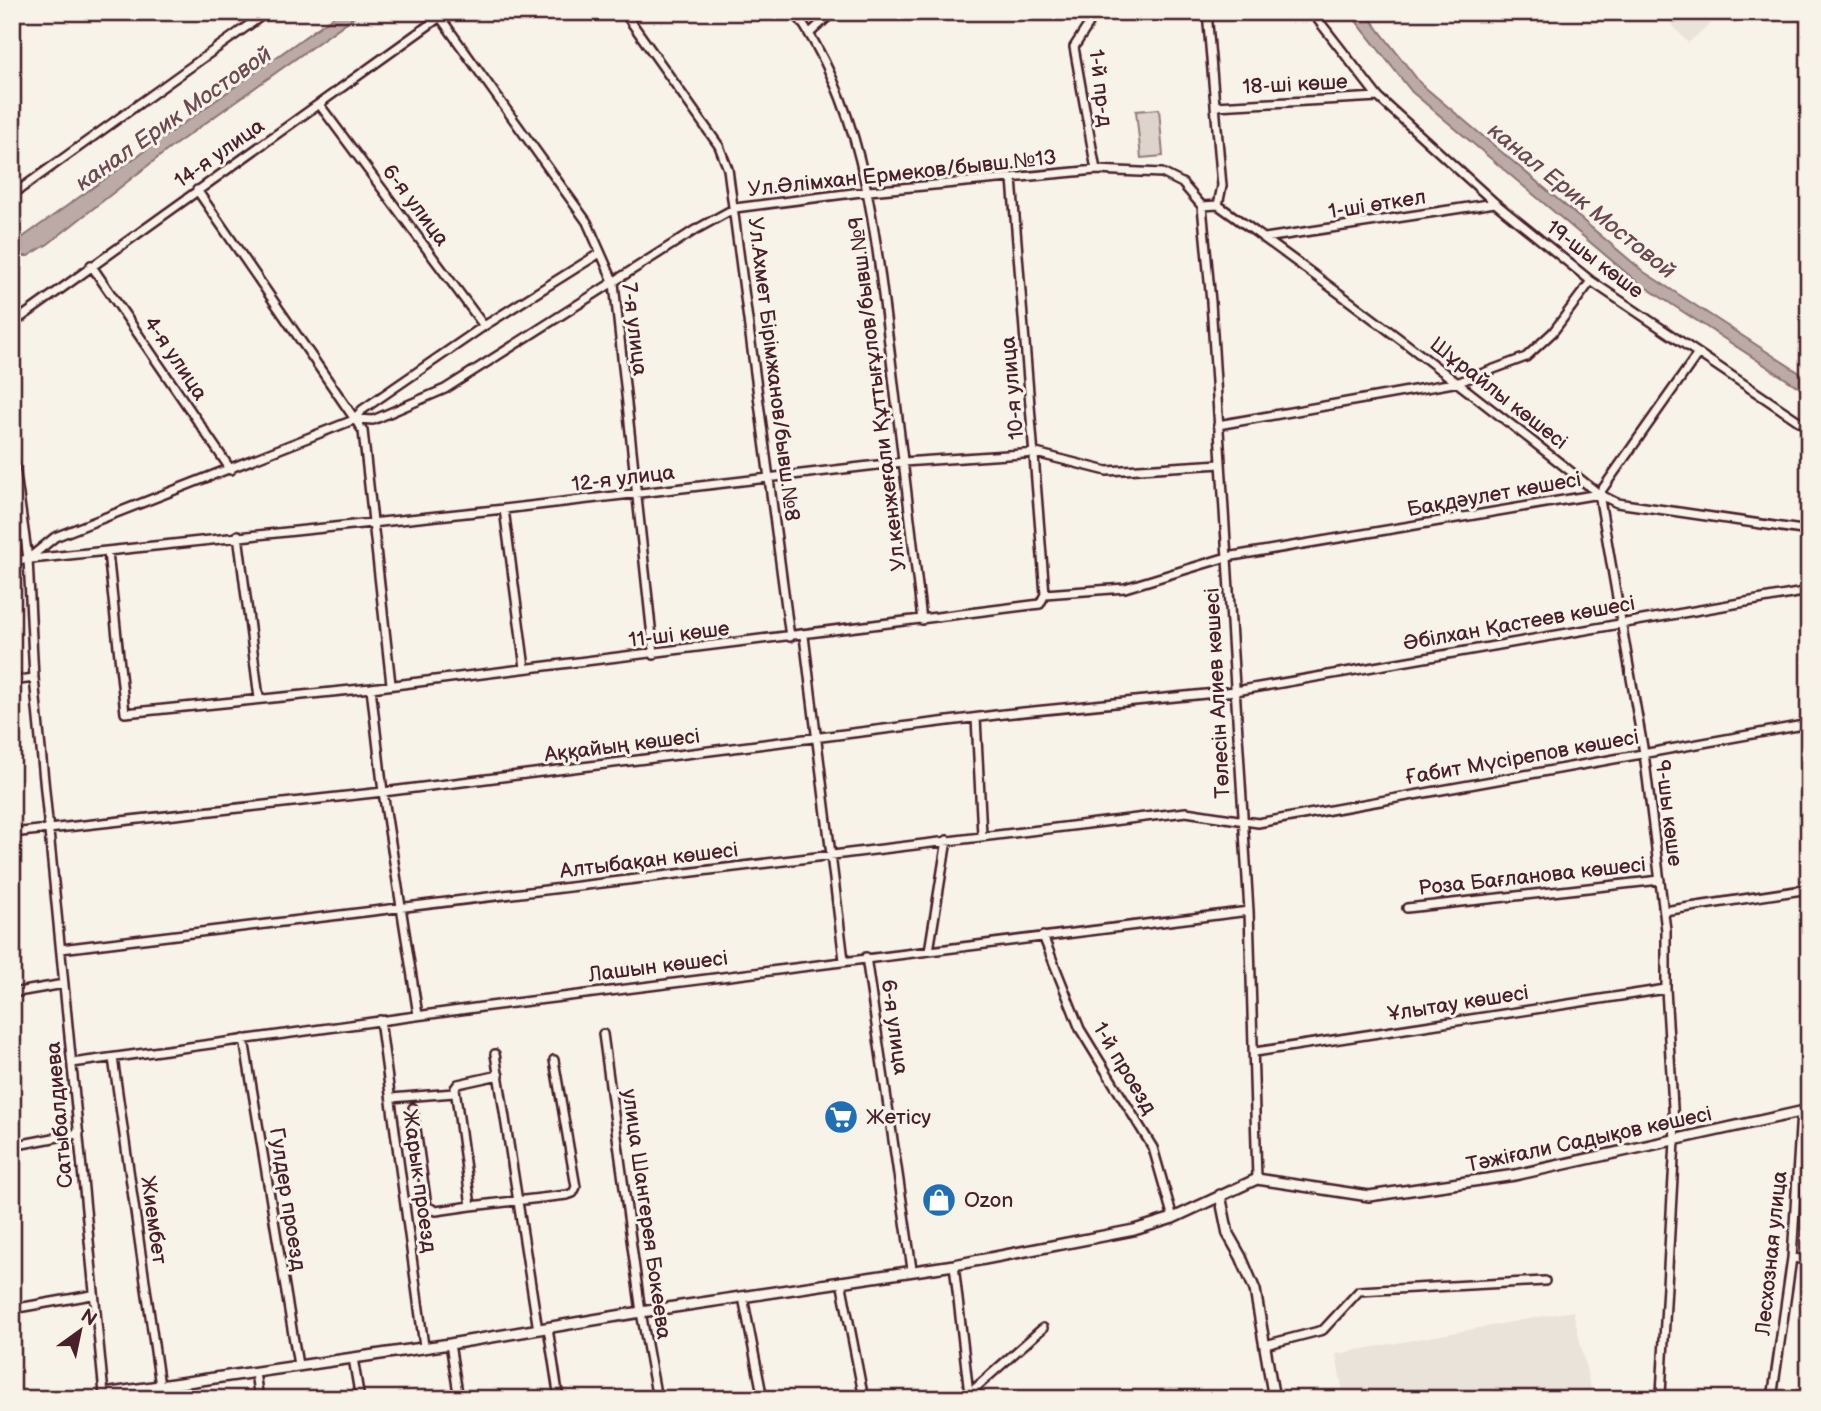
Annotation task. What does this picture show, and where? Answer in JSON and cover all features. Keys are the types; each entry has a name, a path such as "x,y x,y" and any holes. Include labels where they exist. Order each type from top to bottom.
{"street":[{"path":"12,195 267,12"},
{"name":"Ул.Ахмет Бірімжанов/бывш.№8","path":"624,12 719,146 727,169 735,208 790,637"},
{"name":"Ул.кенжеғали Құттығұлов/бывш.№9","path":"795,12 810,33 835,82 869,191 922,620"},
{"path":"810,33 833,12"},
{"name":"1-й пр-д","path":"1091,12 1089,24 1074,47 1096,170"},
{"path":"1202,206 1218,205 1222,186 1207,12"},
{"path":"1312,12 1378,97"},
{"name":"14-я улица","path":"12,324 444,15"},
{"name":"7-я улица","path":"444,15 587,222 614,283 654,655"},
{"name":"18-ші көше","path":"1215,106 1378,97"},
{"name":"19-шы көше","path":"1378,97 1495,203 1591,281 1809,428"},
{"name":"6-я улица","path":"319,104 484,326"},
{"name":"Ул.Әлімхан Ермеков/бывш.№13","path":"28,559 55,537 356,419 373,420 445,389 695,230 735,208 869,191 1096,170 1162,173 1182,183 1202,206"},
{"name":"10-я улица","path":"1012,179 1036,453 1045,594"},
{"path":"197,190 363,431 375,520 391,684"},
{"name":"1-шi өткел","path":"1265,238 1495,203"},
{"name":"Шұрайлы көшесі","path":"1218,205 1459,382 1599,494 1617,503 1809,531"},
{"name":"Төлесін Алиев көшесі","path":"1202,206 1249,911 1257,1179"},
{"name":"Ул.Әлімхан Ермеков/бывш.№13","path":"356,419 362,410 484,326 600,253"},
{"name":"4-я улица","path":"91,265 231,470"},
{"path":"1218,425 1459,382 1526,357 1553,332 1591,281"},
{"name":"Бақдәулет көшесi","path":"1227,557 1599,494 1697,355"},
{"name":"Сатыбалдиева","path":"12,446 28,559 34,678 79,1133 92,1295 104,1396"},
{"name":"12-я улица","path":"12,561 375,520 504,509 904,462 1036,453 1107,471 1221,464"},
{"name":"9-шы көше","path":"1599,494 1644,753 1664,911 1675,1141 1661,1394"},
{"path":"504,509 525,668"},
{"path":"238,535 259,698"},
{"name":"11-ші көше","path":"108,552 125,713 654,655 1040,604 1045,594 1125,588 1227,557"},
{"name":"Әбілхан Қастеев көшесi","path":"1236,691 1809,591"},
{"path":"804,636 844,960"},
{"path":"12,681 34,678"},
{"path":"372,688 383,792 418,1015"},
{"name":"Аққайың көшесі","path":"12,833 383,792 976,718 1236,691"},
{"path":"976,718 982,835"},
{"name":"Ғабит Мүсірепов көшесi","path":"1242,819 1258,822 1809,724"},
{"name":"Алтыбақан көшесі","path":"61,948 1186,812 1242,819"},
{"path":"929,951 947,840"},
{"name":"Роза Бағланова көшесi","path":"1407,908 1660,880"},
{"path":"1664,911 1809,889"},
{"name":"Лашын көшесі","path":"72,1063 866,957 1249,911"},
{"name":"1-й проезд","path":"1043,936 1080,1029 1153,1148 1173,1218"},
{"name":"6-я улица","path":"866,957 912,1269"},
{"path":"12,993 64,984"},
{"name":"Ұлытау көшесi","path":"1255,1052 1666,989"},
{"name":"Жарык проезд","path":"380,1020 424,1346"},
{"name":"улица Шангерея Бокеева","path":"603,1034 641,1312 657,1399"},
{"name":"Гулдер проезд","path":"244,1039 298,1365"},
{"path":"495,1054 518,1201 559,1399"},
{"name":"Жиембет","path":"113,1058 160,1386"},
{"path":"413,1108 427,1206 436,1211 573,1193 576,1187 554,1060"},
{"path":"471,1206 454,1093 458,1084 499,1075"},
{"path":"391,1098 454,1093"},
{"name":"Тәжіғали Садықов көшесі","path":"1257,1179 1376,1196 1515,1175 1805,1111"},
{"name":"Лесхозная улица","path":"1772,1399 1792,1258 1805,1111"},
{"path":"12,1146 79,1133"},
{"path":"104,1396 450,1344 912,1269 954,1265 1134,1230 1173,1218 1257,1179"},
{"path":"1220,1195 1228,1234 1255,1290 1275,1399"},
{"path":"1792,1258 1809,1260"},
{"path":"954,1265 968,1397"},
{"path":"841,1281 864,1399"},
{"path":"1265,1345 1323,1330 1359,1291 1545,1281"},
{"path":"12,1309 92,1295"},
{"path":"743,1297 763,1399"},
{"path":"968,1397 1044,1328"},
{"path":"450,1344 459,1399"},
{"path":"353,1359 360,1399"},
{"path":"255,1373 259,1399"},
{"path":"147,1388 148,1399"}],"shaded area":[{"name":"канал Ерик Мостовой","path":"340,12 361,12 169,149 48,244 28,256 12,256 16,242"},
{"name":"канал Ерик Мостовой","path":"1349,12 1365,12 1421,84 1644,272 1809,379 1809,394 1636,281 1412,92"},
{"path":"1661,12 1724,12 1688,43"},
{"path":"1159,109 1163,156 1141,158 1136,111"},
{"path":"1573,1311 1593,1399 1344,1399 1336,1354"}],"place":[{"name":"Жетісу","path":"841,1117"},
{"name":"Ozon","path":"939,1200"}]}
